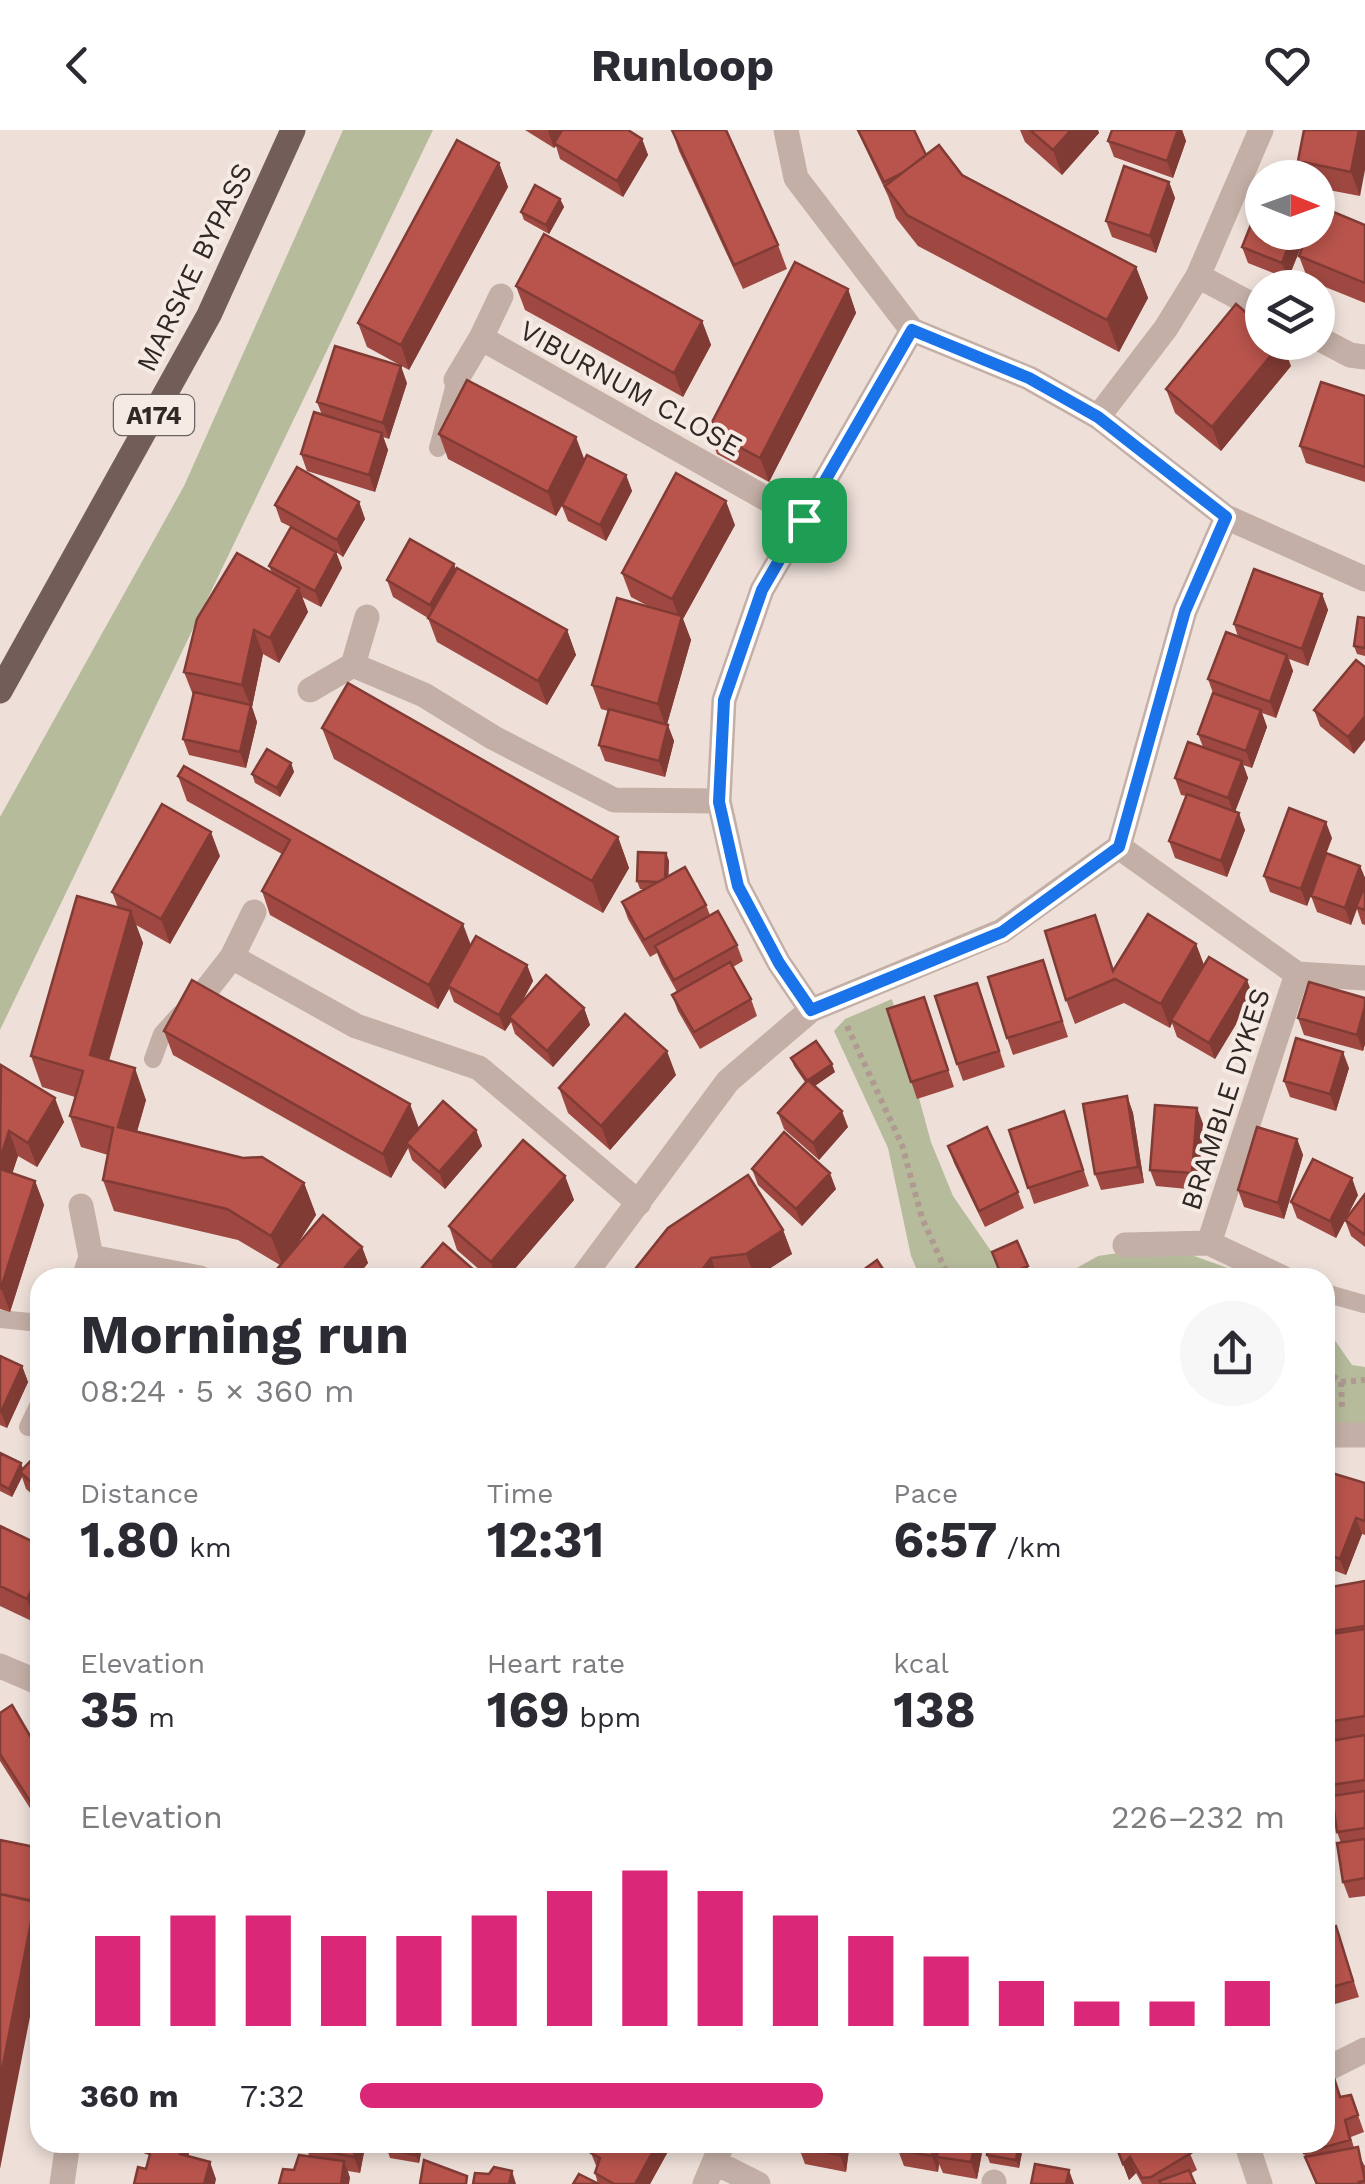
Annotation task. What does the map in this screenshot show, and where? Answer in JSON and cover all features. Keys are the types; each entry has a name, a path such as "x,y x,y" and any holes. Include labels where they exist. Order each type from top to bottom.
{"main road":[{"name":"MARSKE BYPASS","path":"0,692 209,314 293,130"}],"street":[{"path":"786,130 796,178 912,330 1029,378 1098,417 1226,517 1365,579"},
{"path":"1098,417 1166,328 1198,276 1256,131"},
{"path":"1198,276 1245,301"},
{"name":"VIBURNUM CLOSE","path":"456,380 502,296"},
{"path":"811,1010 779,963 738,886 719,802 724,700 762,590 912,330"},
{"name":"VIBURNUM CLOSE","path":"480,338 804,520"},
{"path":"1335,347 1365,357"},
{"path":"589,1268 728,1081 811,1010 834,997 1002,932 1119,847 1185,611 1226,517"},
{"path":"310,690 353,665 367,617"},
{"path":"353,665 424,695 494,738 614,800 719,802"},
{"path":"1119,847 1297,974 1365,978"},
{"path":"197,1002 232,957 257,905"},
{"path":"232,957 356,1026 479,1068 638,1203"},
{"name":"BRAMBLE DYKES","path":"1210,1242 1297,974"},
{"path":"81,1206 87,1267"},
{"name":"BRAMBLE DYKES","path":"1126,1245 1210,1242 1263,1268"},
{"path":"1335,1435 1365,1435"},
{"path":"0,1666 30,1679"},
{"path":"1335,2065 1365,2050"},
{"path":"62,2184 66,2153"},
{"path":"1250,2153 1260,2184"},
{"path":"715,2163 758,2184"}],"lane":[{"path":"438,448 456,380"},
{"path":"152,1059 162,1034 197,1002"},
{"path":"1335,1295 1364,1304"},
{"path":"0,1319 30,1322"},
{"path":"28,1427 30,1423"}],"path":[{"path":"834,997 902,1145 922,1218 945,1268"},
{"path":"1335,1378 1341,1382 1365,1380"}],"green space":[{"path":"343,130 433,130 0,1030 0,817 184,486"},
{"path":"892,999 931,1142 953,1196 1003,1268 916,1268 888,1148 834,1031 845,1019"},
{"path":"1125,1252 1194,1256 1228,1268 1077,1268 1098,1256"},
{"path":"1335,1340 1352,1365 1365,1367 1365,1424 1335,1423"}],"building":[{"path":"562,130 628,130 642,139 617,181 554,143"},
{"path":"672,130 726,130 778,245 734,265"},
{"path":"858,130 914,130 926,155 884,182"},
{"path":"1030,130 1071,130 1053,150"},
{"path":"1112,130 1178,130 1167,161 1108,141"},
{"path":"1304,130 1359,130 1351,172 1335,169 1335,160 1298,160"},
{"path":"457,140 499,163 401,345 358,323"},
{"path":"939,145 962,175 1136,267 1107,320 907,215 885,186"},
{"path":"1124,166 1169,182 1150,236 1106,221"},
{"path":"535,185 560,199 546,225 521,212"},
{"path":"1335,213 1365,225 1365,283 1299,256 1301,250 1335,250"},
{"path":"544,234 702,321 674,373 516,286"},
{"path":"1250,250 1287,250 1282,263"},
{"path":"795,262 848,289 760,458 708,430"},
{"path":"1236,304 1245,312 1245,360 1267,360 1212,427 1166,389"},
{"path":"335,346 401,366 383,423 317,402"},
{"path":"467,380 576,437 548,492 439,434"},
{"path":"1321,382 1365,396 1365,467 1300,446"},
{"path":"314,412 382,433 369,475 301,454"},
{"path":"587,455 626,475 600,525 562,505"},
{"path":"297,467 359,502 337,540 275,505"},
{"path":"676,473 726,501 672,599 622,573"},
{"path":"291,527 336,552 315,591 269,566"},
{"path":"410,539 454,564 430,605 387,580"},
{"path":"237,553 299,588 270,638 254,630 242,685 184,672 197,619"},
{"path":"457,568 567,630 538,681 428,618"},
{"path":"1254,569 1322,594 1302,649 1234,624"},
{"path":"617,598 682,616 658,704 592,685"},
{"path":"1358,617 1365,618 1365,648 1354,646"},
{"path":"1226,632 1287,655 1270,702 1208,679"},
{"path":"1356,660 1365,667 1365,716 1348,737 1314,710"},
{"path":"348,683 618,837 592,881 322,728"},
{"path":"194,692 251,705 240,752 183,739"},
{"path":"1213,693 1261,710 1246,751 1198,734"},
{"path":"609,709 668,725 659,761 599,745"},
{"path":"1188,742 1242,761 1228,798 1175,778"},
{"path":"267,749 291,763 277,788 252,774"},
{"path":"184,766 463,924 429,985 262,891 290,840 178,776"},
{"path":"1187,794 1239,813 1221,861 1169,841"},
{"path":"162,804 211,832 161,919 112,892"},
{"path":"1289,808 1326,822 1301,889 1264,876"},
{"path":"638,852 666,853 665,878 658,882 637,881"},
{"path":"1326,853 1360,866 1345,908 1311,896"},
{"path":"685,867 706,905 644,940 622,902"},
{"path":"1365,885 1365,910 1356,907"},
{"path":"77,896 131,911 90,1055 135,1068 118,1127 243,1158 262,1157 304,1183 271,1236 227,1209 103,1180 113,1128 70,1116 83,1071 31,1056"},
{"path":"718,911 737,945 674,980 655,946"},
{"path":"1148,914 1196,944 1161,1004 1115,979 1066,1000 1045,931 1095,915 1113,971"},
{"path":"476,936 527,965 499,1015 448,986"},
{"path":"1209,957 1247,980 1209,1043 1171,1020"},
{"path":"1043,960 1062,1021 1007,1038 988,977"},
{"path":"730,962 751,999 694,1032 672,995"},
{"path":"546,975 584,1008 547,1051 509,1017"},
{"path":"192,980 410,1104 383,1154 164,1031"},
{"path":"1309,982 1365,998 1357,1035 1298,1018"},
{"path":"977,983 999,1051 957,1064 935,996"},
{"path":"924,997 948,1070 911,1082 887,1009"},
{"path":"625,1014 667,1051 601,1126 559,1088"},
{"path":"1296,1038 1343,1052 1330,1094 1284,1081"},
{"path":"816,1041 832,1064 807,1081 791,1058"},
{"path":"1,1065 55,1098 28,1143 9,1131 0,1159"},
{"path":"808,1080 842,1111 813,1143 778,1113"},
{"path":"1127,1096 1138,1167 1095,1174 1083,1104"},
{"path":"443,1101 476,1130 439,1172 406,1143"},
{"path":"1155,1105 1197,1108 1192,1173 1150,1170"},
{"path":"1064,1111 1083,1170 1028,1188 1009,1130"},
{"path":"987,1127 1018,1192 979,1211 948,1146"},
{"path":"1257,1127 1297,1139 1278,1203 1238,1190"},
{"path":"784,1132 830,1173 796,1209 752,1169"},
{"path":"523,1140 565,1176 491,1262 449,1226"},
{"path":"1313,1159 1352,1178 1330,1221 1291,1202"},
{"path":"0,1169 35,1181 1,1288 0,1287"},
{"path":"748,1175 783,1230 746,1254 711,1258 704,1268 636,1268 668,1228"},
{"path":"1365,1194 1365,1235 1345,1220"},
{"path":"323,1215 362,1247 344,1268 278,1268"},
{"path":"1017,1241 1028,1266 998,1268 992,1252"},
{"path":"443,1243 472,1268 422,1268"},
{"path":"877,1260 882,1268 866,1268"},
{"path":"0,1356 22,1366 1,1412 0,1411"},
{"path":"0,1453 21,1463 9,1489 0,1484"},
{"path":"30,1462 30,1481 20,1472"},
{"path":"1335,1474 1365,1483 1365,1521 1356,1518 1340,1559 1335,1557"},
{"path":"0,1526 30,1540 30,1593 27,1599 0,1586"},
{"path":"1365,1581 1365,1626 1335,1630 1335,1586"},
{"path":"1365,1629 1365,1716 1335,1721 1335,1634"},
{"path":"12,1705 30,1736 30,1801 0,1754 0,1713"},
{"path":"1365,1735 1365,1780 1335,1784 1335,1740"},
{"path":"1365,1791 1365,1828 1337,1832 1335,1796"},
{"path":"1365,1839 1365,1878 1343,1882 1337,1843"},
{"path":"0,1840 30,1846 30,1900 0,1894"},
{"path":"0,1894 30,1901 30,1927 0,2080"},
{"path":"1335,1926 1353,1981 1335,1986"},
{"path":"1335,2081 1340,2097 1351,2095 1358,2115 1345,2120 1350,2140 1335,2144"},
{"path":"1358,2147 1365,2181 1317,2184 1305,2157"},
{"path":"147,2153 180,2153 210,2162 204,2184 134,2184 138,2167 146,2169 150,2154"},
{"path":"591,2153 652,2153 635,2184 614,2184 595,2173 600,2158"},
{"path":"938,2153 973,2153 971,2162 937,2157"},
{"path":"987,2153 1017,2153 1016,2160"},
{"path":"1119,2153 1191,2153 1151,2177 1142,2178 1130,2157 1123,2164"},
{"path":"299,2155 344,2161 341,2184 279,2184 283,2169 294,2170"},
{"path":"424,2160 467,2176 466,2184 420,2184"},
{"path":"1035,2164 1069,2170 1066,2184 1031,2184"},
{"path":"494,2167 512,2171 509,2184 473,2184 475,2173 489,2174"},
{"path":"1189,2170 1195,2184 1159,2181"},
{"path":"579,2174 599,2184 573,2184"}],"route":[{"path":"912,330 1029,378 1098,417 1198,499 1226,517 1185,611 1119,847 1002,932 834,997 811,1010 779,963 738,886 719,802 724,700 762,590 804,520 912,330"}]}
